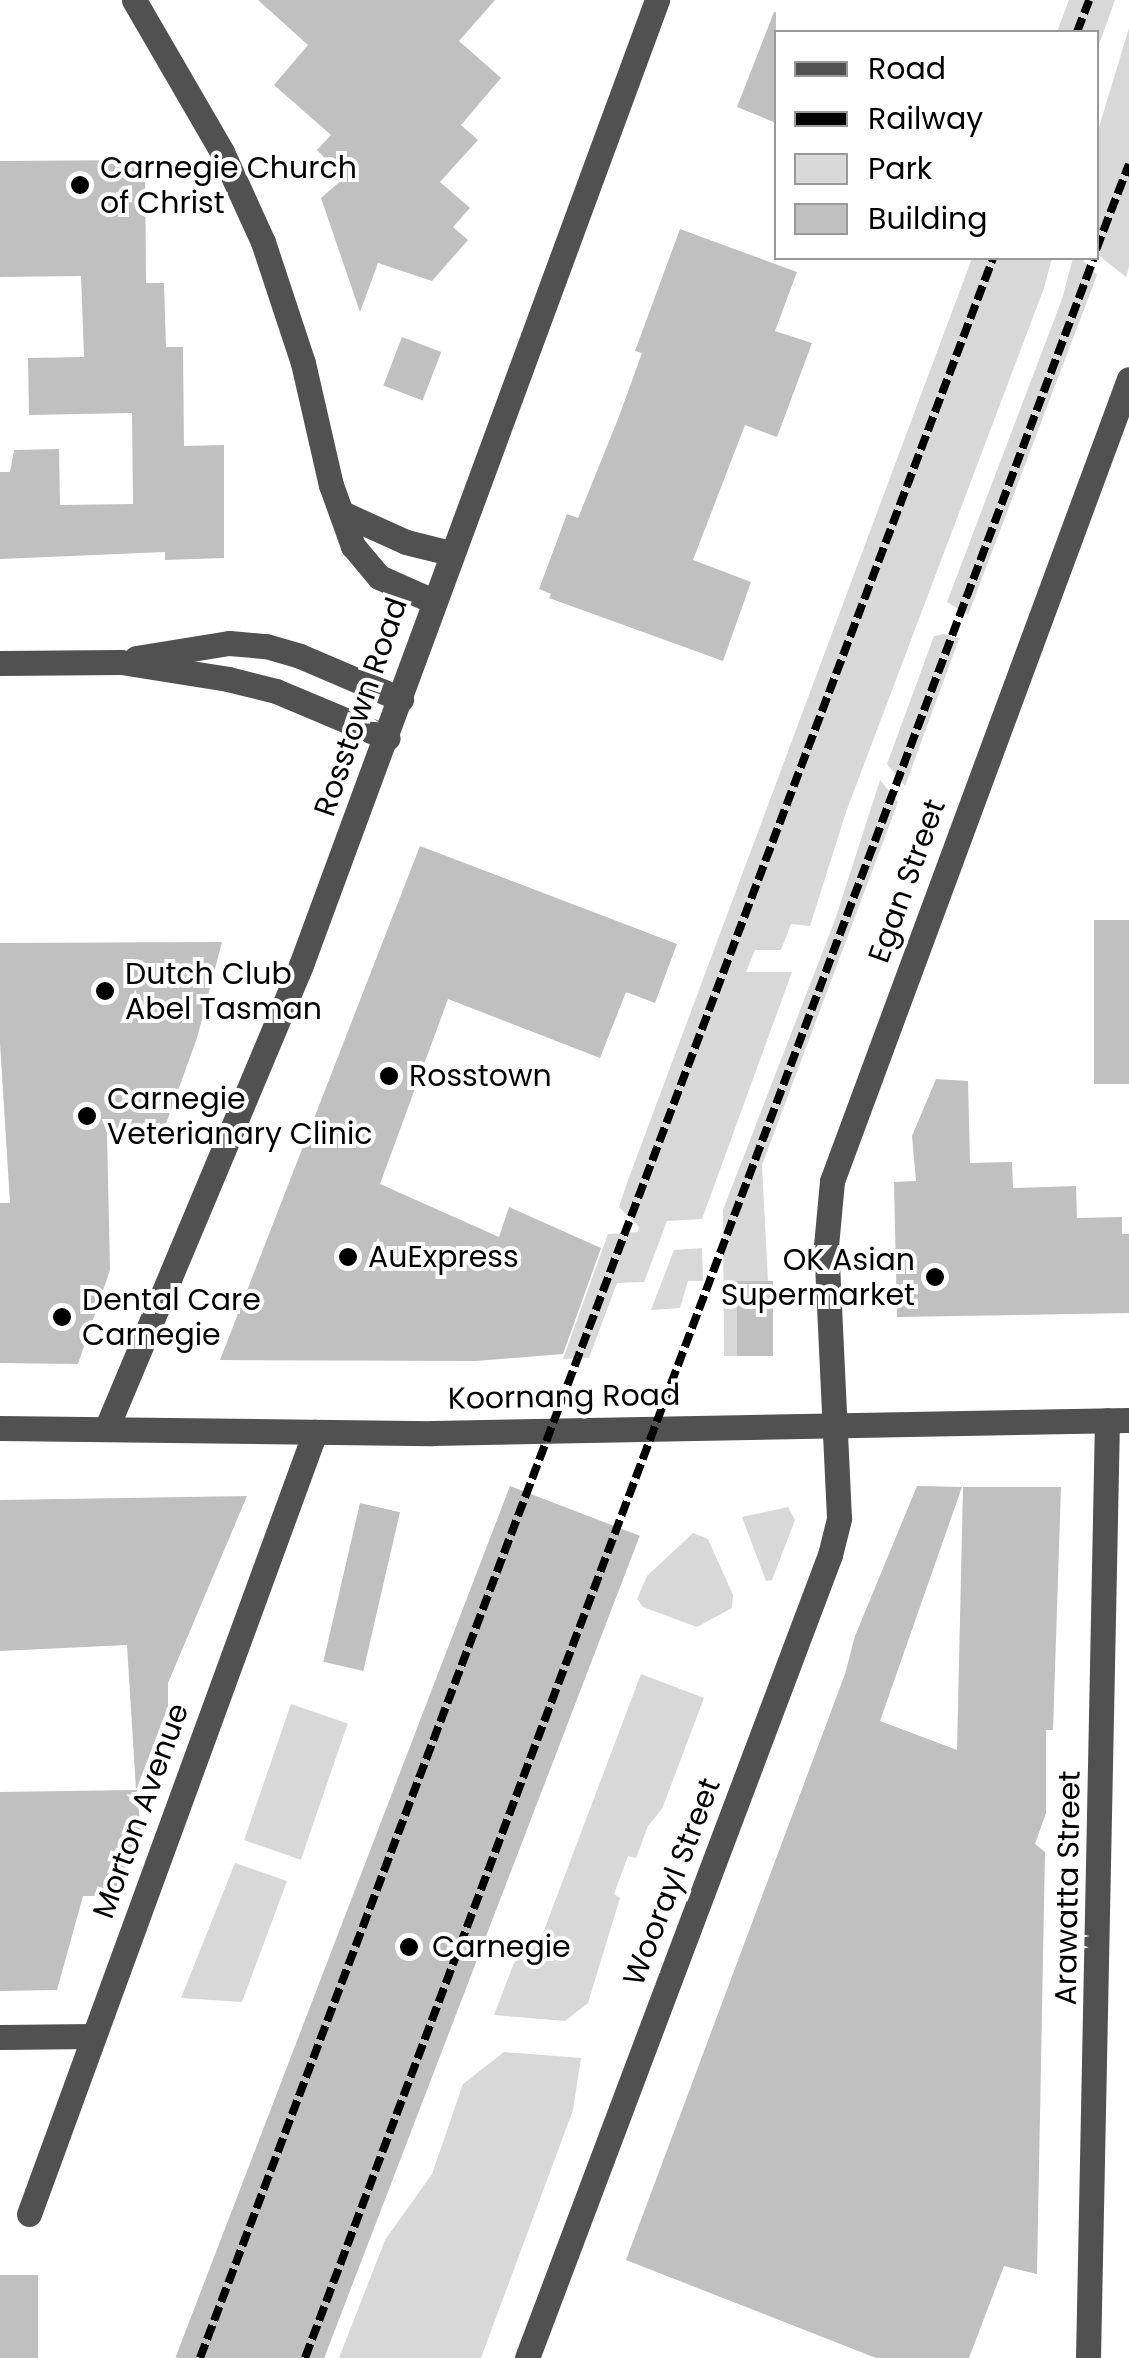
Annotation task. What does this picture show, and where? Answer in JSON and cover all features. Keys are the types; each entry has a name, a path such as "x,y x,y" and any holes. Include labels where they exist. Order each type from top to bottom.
{"street":[{"path":"134,0 222,152 264,242 303,363 342,513 363,562 379,577 433,601"},
{"name":"Rosstown Road","path":"107,1427 300,965 388,738 450,553 656,0"},
{"name":"Egan Street","path":"836,1422 826,1246 832,1182 1129,379"},
{"path":"342,513 406,542 450,553"},
{"path":"122,662 178,648 228,643 266,646 300,656 401,699"},
{"path":"0,663 122,662 276,691 388,738"},
{"name":"Koornang Road","path":"0,1428 522,1432 836,1422 1118,1420"},
{"name":"Arawatta Street","path":"1088,2358 1118,1420"},
{"name":"Woorayl Street","path":"527,2358 830,1554 839,1518 836,1422"},
{"name":"Morton Avenue","path":"29,2214 316,1432"},
{"path":"0,2037 94,2036"}],"green space":[{"path":"1069,0 1115,0 1099,44 1099,30 1058,30"},
{"path":"1129,28 1126,277 1099,256 1099,127"},
{"path":"971,260 1051,260 846,812 810,926 791,924 781,950 755,950 746,972 792,972 702,1219 667,1221 644,1282 617,1283 589,1358 563,1359 608,1234 638,1232 639,1227 619,1207"},
{"path":"1072,260 1083,260 1097,275 968,615 947,602 1062,299"},
{"path":"944,634 959,639 905,786 887,764 934,636"},
{"path":"880,780 898,802 762,1165 768,1281 737,1282 738,1356 724,1356 723,1210 836,917"},
{"path":"702,1248 703,1281 688,1281 680,1308 651,1310 674,1250"},
{"path":"788,1507 795,1520 772,1580 766,1581 742,1517"},
{"path":"693,1533 708,1539 733,1595 732,1608 697,1627 643,1607 637,1599 647,1576"},
{"path":"641,1674 704,1698 662,1809 648,1826 636,1858 628,1856 614,1894 620,1898 588,2003 565,2021 494,2015 514,1963 540,1941"},
{"path":"291,1704 348,1724 301,1860 244,1840"},
{"path":"235,1863 287,1881 242,2002 181,1998"},
{"path":"504,2052 581,2058 573,2110 481,2358 339,2358 385,2240 432,2174 463,2084"}],"building":[{"path":"258,0 495,0 459,41 501,78 461,125 478,140 440,182 470,208 453,227 468,240 432,281 378,263 360,312 321,198 344,178 317,150 331,135 274,85 308,45"},
{"path":"774,12 776,12 774,122 737,107"},
{"path":"145,160 146,283 164,283 166,347 183,347 184,446 224,445 224,558 165,560 165,552 0,559 0,472 10,472 14,450 59,449 60,505 133,504 132,413 29,415 28,358 84,357 81,276 0,277 0,161"},
{"path":"680,229 797,272 775,331 812,343 777,437 745,425 693,560 751,582 723,661 549,598 551,594 539,589 567,514 578,518 618,419 642,353 635,351"},
{"path":"402,337 441,352 423,401 383,386"},
{"path":"420,846 677,944 655,1003 626,992 600,1058 448,999 380,1184 499,1237 509,1207 601,1248 563,1354 476,1361 220,1360"},
{"path":"1094,920 1129,920 1129,1084 1094,1084"},
{"path":"222,942 197,1038 163,1132 107,1133 110,1270 78,1364 0,1363 0,1203 10,1203 0,1043 0,943"},
{"path":"936,1079 968,1081 970,1163 1012,1162 1013,1188 1076,1186 1077,1218 1122,1217 1122,1234 1129,1234 1129,1313 897,1317 894,1182 916,1181 912,1136"},
{"path":"737,1281 773,1281 773,1356 737,1356"},
{"name":"Carnegie","path":"510,1486 640,1536 324,2358 176,2357"},
{"path":"917,1486 962,1487 880,1721 957,1750 963,1487 1061,1487 1053,1730 1046,1730 1046,1813 1035,1844 1045,1852 1037,2274 1004,2266 969,2358 876,2358 626,2260 845,1674 855,1636"},
{"path":"247,1496 168,1683 168,1707 136,1790 127,1645 0,1651 0,1500"},
{"path":"360,1503 400,1512 363,1671 323,1662"},
{"path":"137,1790 141,1834 112,1896 83,1896 57,1990 0,1991 0,1792"},
{"path":"0,2275 38,2275 38,2358 0,2358"}],"railway":[{"path":"1078,30 1089,0"},
{"path":"1099,242 1129,164"},
{"path":"200,2358 992,260"},
{"path":"305,2358 1093,260"}],"place":[{"name":"Carnegie Church of Christ","path":"80,185"},
{"name":"Dutch Club Abel Tasman","path":"105,991"},
{"name":"Rosstown","path":"389,1076"},
{"name":"Carnegie Veterianary Clinic","path":"87,1116"},
{"name":"AuExpress","path":"348,1257"},
{"name":"OK Asian Supermarket","path":"935,1277"},
{"name":"Dental Care Carnegie","path":"62,1317"},
{"name":"Carnegie","path":"409,1947"}]}
